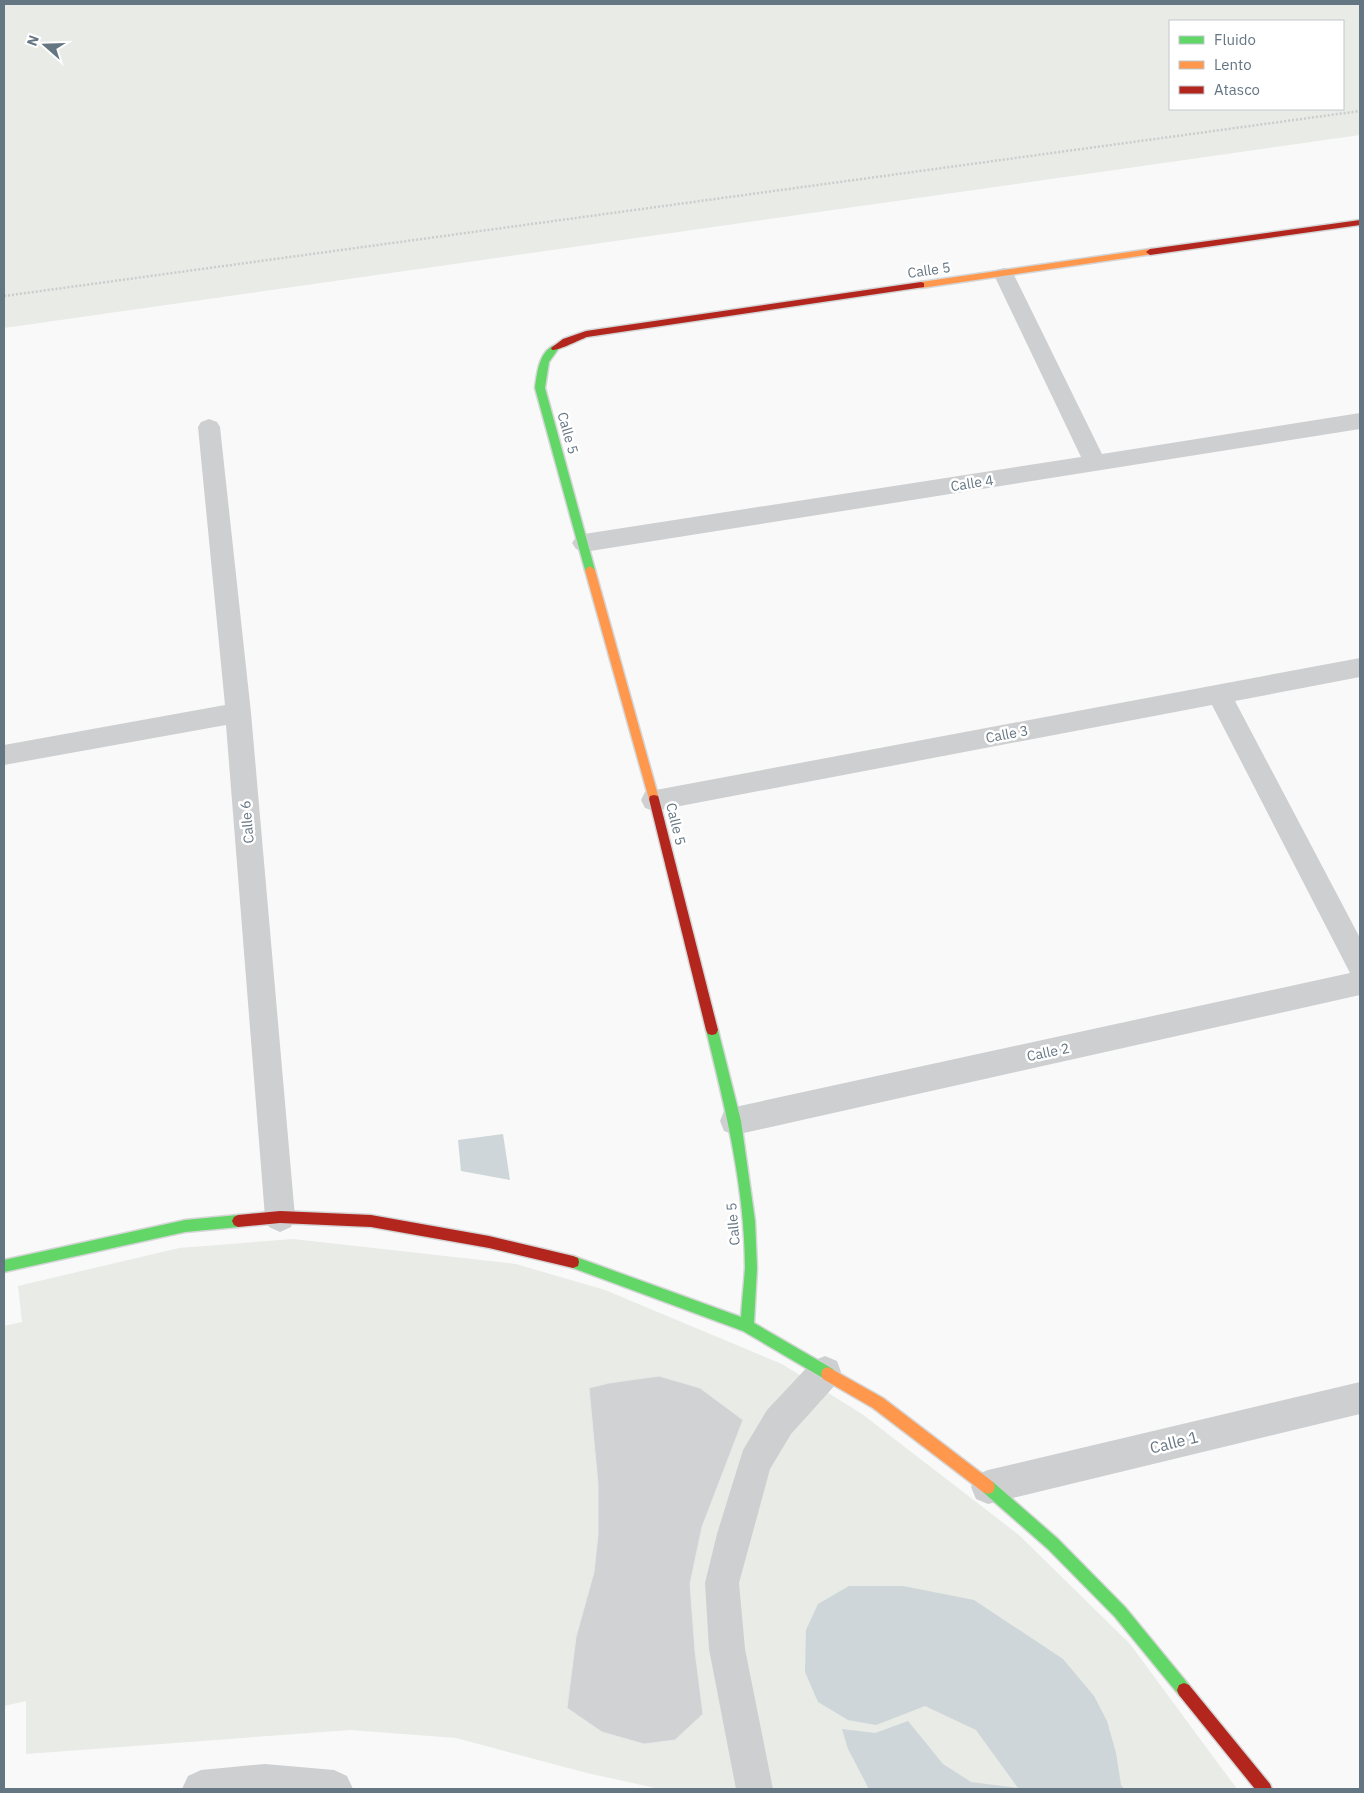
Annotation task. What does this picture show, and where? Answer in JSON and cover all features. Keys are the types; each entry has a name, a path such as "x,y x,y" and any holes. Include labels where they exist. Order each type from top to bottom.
{"street":[{"name":"Calle 5","path":"747,1326 751,1268 750,1221 736,1121 654,800 540,388 539,372 554,348 568,339 586,334 1360,222"},
{"path":"1004,275 1095,464"},
{"name":"Calle 4","path":"584,543 1360,421"},
{"name":"Calle 6","path":"209,427 238,713 280,1217"},
{"name":"Calle 3","path":"654,800 1360,668"},
{"path":"1219,694 1360,965"},
{"path":"4,755 238,713"},
{"name":"Calle 2","path":"736,1121 1360,983"},
{"path":"4,1266 185,1226 280,1217 371,1221 489,1242 584,1265 747,1326 878,1403 988,1487 1053,1544 1120,1612 1265,1789"},
{"path":"754,1789 727,1649 722,1583 755,1462 779,1422 825,1372"},
{"name":"Calle 1","path":"988,1487 1360,1398"},
{"path":"201,1789 265,1783 334,1789"}],"path":[{"path":"4,296 1360,111"}],"shaded area":[{"path":"4,4 1360,4 1360,135 4,328"},
{"path":"503,1134 510,1180 461,1171 458,1140"},
{"path":"293,1239 516,1264 605,1290 782,1364 862,1414 1019,1535 1130,1644 1237,1789 660,1789 587,1773 456,1738 350,1730 26,1754 26,1701 4,1706 4,1326 22,1322 18,1286 179,1248"},
{"path":"849,1586 903,1586 974,1600 1063,1659 1094,1696 1107,1721 1116,1753 1121,1785 1124,1789 869,1789 848,1749 842,1729 875,1733 908,1721 943,1764 971,1782 1018,1788 976,1730 925,1706 876,1725 848,1720 818,1702 805,1672 806,1630 818,1604"}],"building":[{"path":"659,1376 700,1388 743,1420 702,1527 690,1584 695,1651 703,1714 675,1740 644,1744 602,1732 567,1708 576,1637 594,1572 598,1535 598,1484 589,1388 609,1383"}],"traffic: fast":[{"path":"555,348 545,362 540,388 590,570"},
{"path":"712,1030 735,1121 749,1221 751,1268 747,1326"},
{"path":"4,1266 185,1226 238,1221"},
{"path":"573,1262 747,1326 828,1374"},
{"path":"988,1487 1053,1544 1120,1612 1184,1690"}],"traffic: slow":[{"path":"921,285 1150,252"},
{"path":"590,570 654,799"},
{"path":"828,1374 878,1403 988,1487"}],"traffic: jam":[{"path":"1150,252 1360,222"},
{"path":"555,348 566,341 586,334 921,285"},
{"path":"654,799 712,1030"},
{"path":"238,1221 280,1217 371,1221 489,1242 573,1262"},
{"path":"1184,1690 1265,1789"}]}
